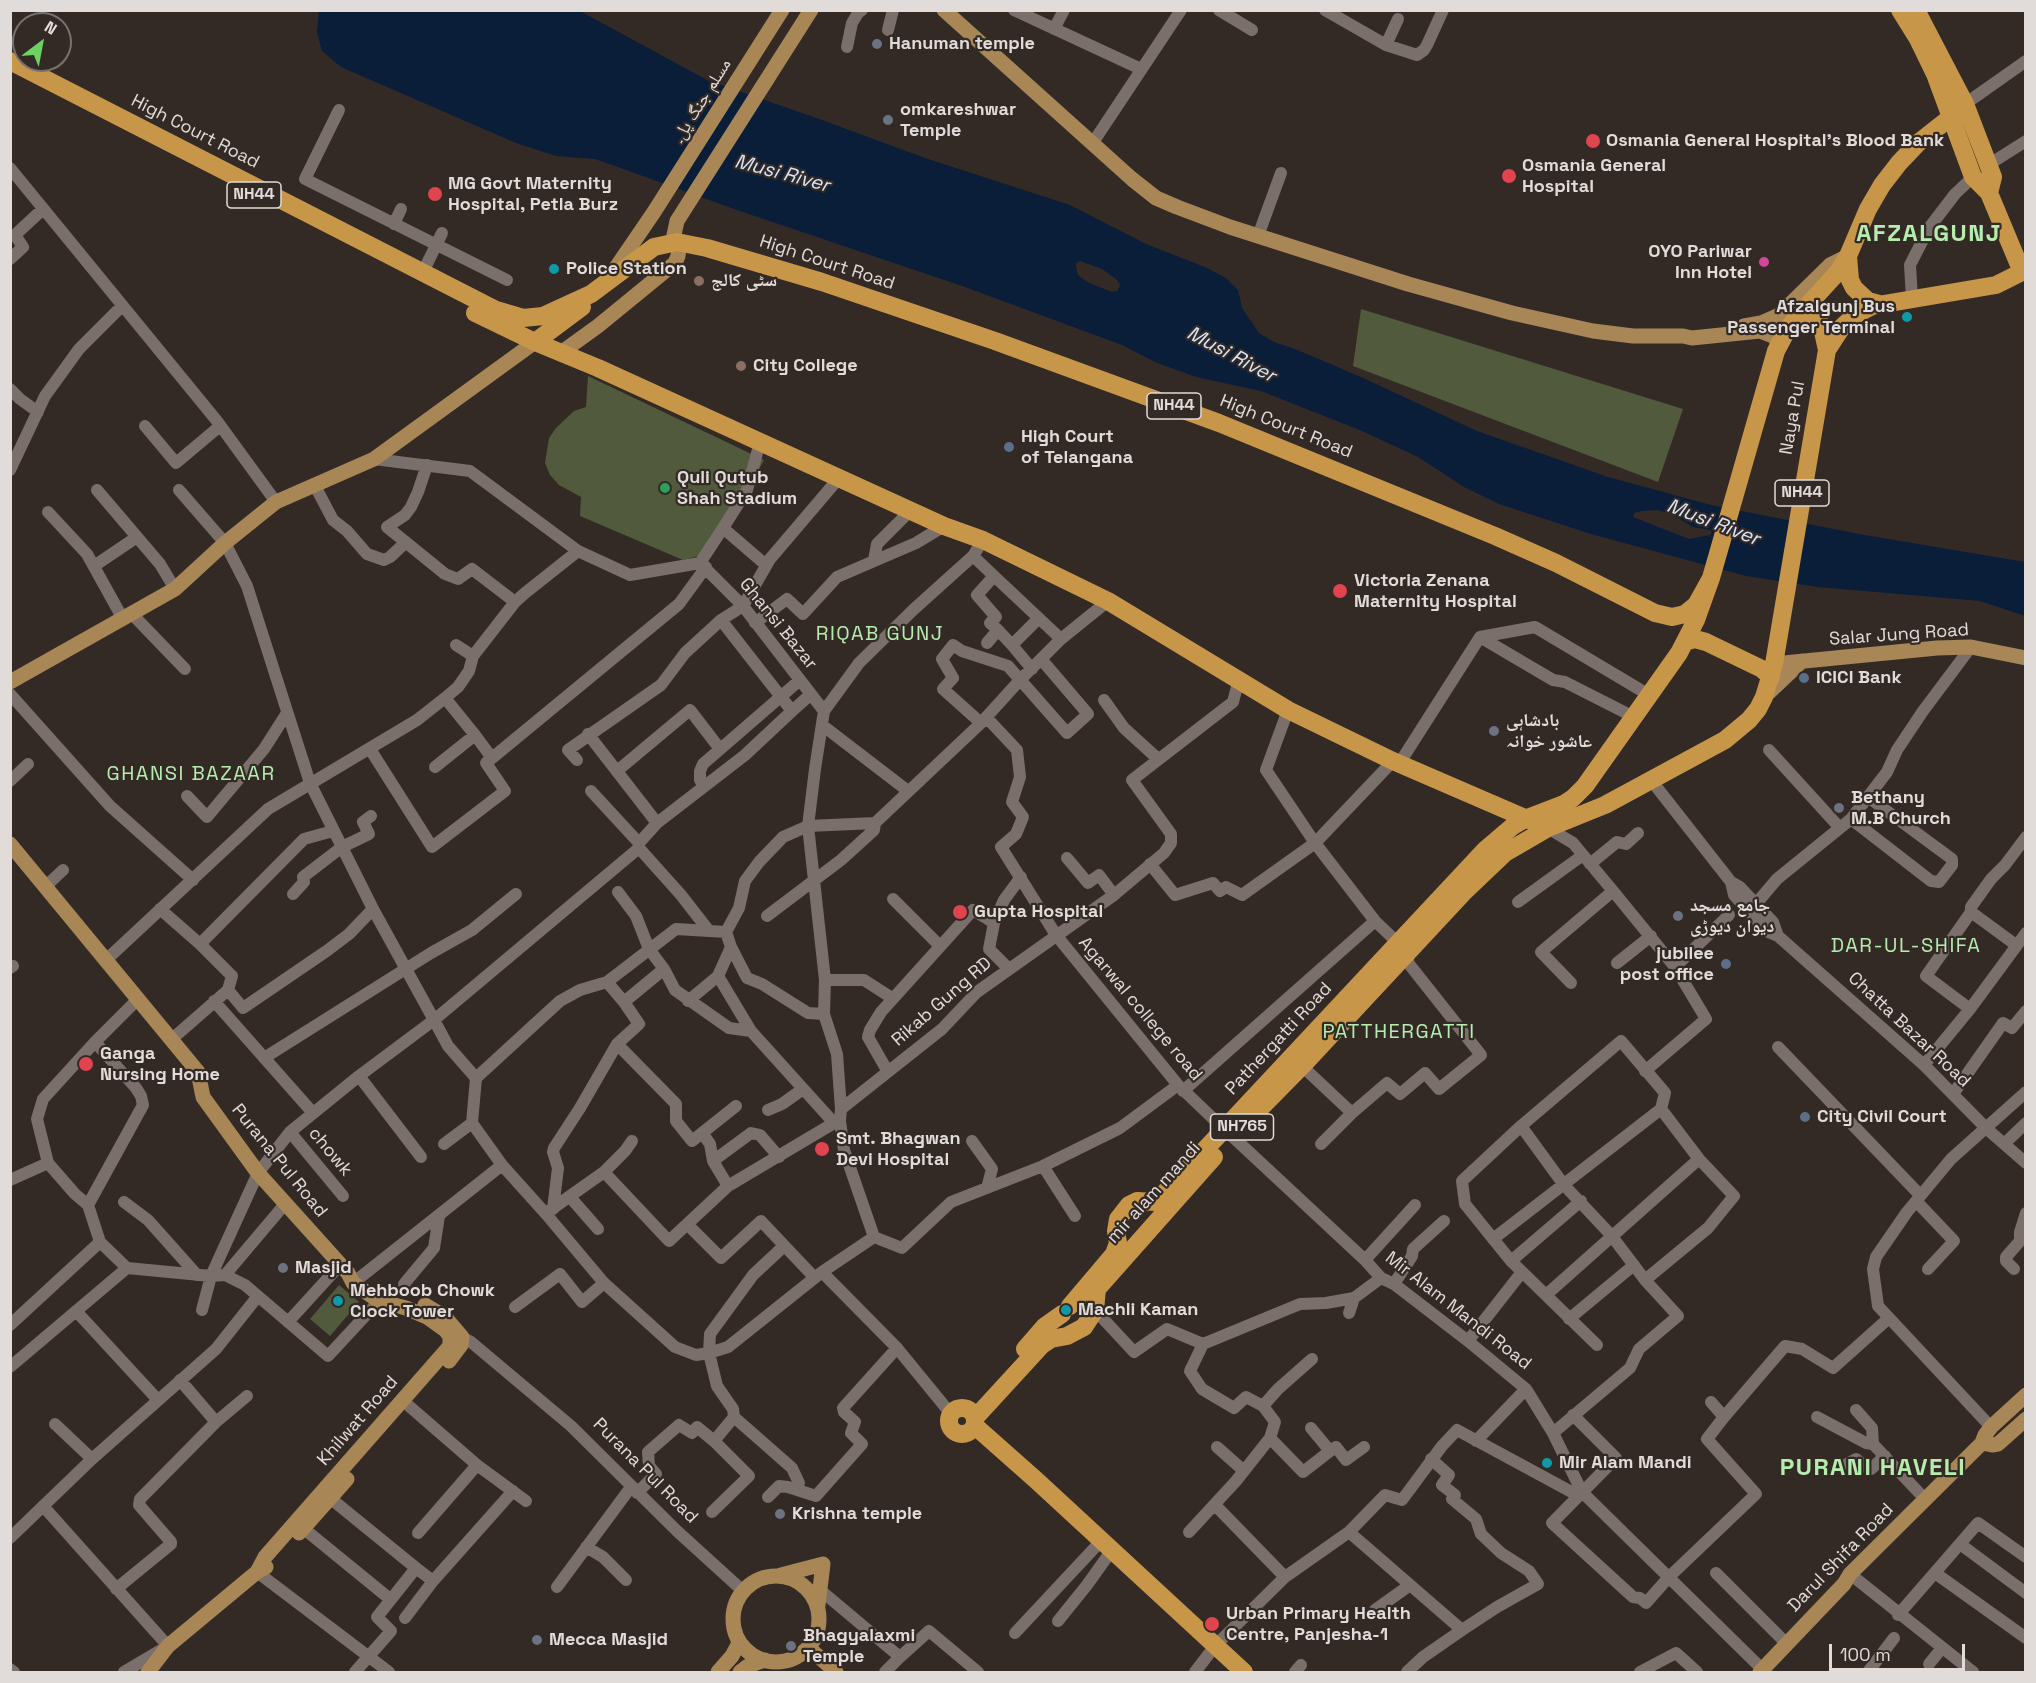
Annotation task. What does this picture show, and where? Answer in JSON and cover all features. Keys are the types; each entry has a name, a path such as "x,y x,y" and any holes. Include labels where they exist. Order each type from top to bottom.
{"highway":[{"name":"NH44","path":"1827,350 1842,327 1855,315 1879,304 1996,285 2024,273 1989,193 1993,177 1965,104 1903,12"},
{"name":"NH44","path":"1778,348 1794,320 1838,272 1848,256 1868,209 1893,171 1918,143 1951,117 1935,74 1903,12"},
{"name":"High Court Road","path":"10,61 496,310 523,318 543,316 596,290 654,247 676,242 707,248 822,282 1219,423 1495,536 1556,563 1655,614 1672,617 1684,614 1696,605 1711,578"},
{"name":"High Court Road","path":"10,71 221,178 403,277 495,323 944,526 983,540 1108,602 1288,710 1396,762 1483,800"},
{"path":"1951,117 1973,177 1989,193"},
{"path":"1848,256 1850,280 1854,288 1868,301 1879,304"},
{"path":"535,342 581,308 596,290"},
{"name":"NH44","path":"1794,320 1810,316 1818,318 1827,350"},
{"name":"Naya Pul","path":"1711,578 1778,348"},
{"name":"Naya Pul","path":"1775,656 1827,350"},
{"name":"Pathergatti Road","path":"1162,1206 1402,949 1486,849 1519,822 1564,804 1585,786 1685,642 1696,620 1711,578"},
{"path":"1696,620 1699,629 1704,633 1757,655 1775,656"},
{"path":"1685,642 1695,639 1706,642 1762,669 1775,656"},
{"name":"NH44","path":"1483,800 1519,822 1548,828 1605,805 1725,740 1749,720 1764,697 1775,656"},
{"path":"1585,786 1586,800 1591,805 1598,807 1605,805"},
{"path":"1483,800 1495,814 1497,824 1496,833 1486,849"},
{"name":"NH765","path":"1228,1133 1302,1066 1402,949 1486,870 1526,840 1548,828"},
{"name":"NH765","path":"973,1418 1045,1326 1093,1286 1114,1254 1118,1243 1116,1231 1118,1219 1130,1205 1137,1201 1162,1206"},
{"name":"mir alam mandi","path":"1093,1286 1162,1206"},
{"path":"973,1418 1042,1346 1084,1327 1095,1310 1093,1286"},
{"path":"951,1414 962,1408 1244,1672"}],"main road":[{"name":"مسلم جنگ پل۔","path":"596,290 654,212 782,10"},
{"path":"944,10 1092,144 1156,198 1177,207 1258,236 1408,284 1512,313 1593,331 1633,336 1692,338 1760,331 1773,336 1778,348"},
{"path":"562,352 598,326 675,263 679,249 674,235 677,220 807,16"},
{"path":"1683,336 1739,327 1770,319 1787,308 1830,265 1848,256"},
{"path":"495,323 506,333 510,348 507,357 496,371"},
{"path":"10,682 175,589 225,543 276,502 374,459 535,342"},
{"name":"Salar Jung Road","path":"1775,656 1802,661 1937,648 1971,647 2025,658"},
{"path":"1764,697 1802,661"},
{"name":"Purana Pul Road","path":"11,846 198,1072 203,1097 258,1173 350,1275 379,1301 406,1308"},
{"path":"350,1275 386,1293 430,1308 445,1317 462,1336"},
{"name":"Khilwat Road","path":"257,1572 272,1549 450,1346 450,1336 445,1330 427,1317 406,1308"},
{"name":"Khilwat Road","path":"148,1672 168,1646 257,1572 272,1563 458,1349 462,1336"},
{"name":"Darul Shifa Road","path":"1756,1670 1844,1584 1848,1575 1982,1443 1991,1427 2025,1395"},
{"path":"1982,1443 1998,1444 2025,1419"},
{"path":"823,1564 819,1589 819,1625 815,1640 809,1648 797,1658 780,1663 755,1658 739,1643 732,1617 735,1603 743,1592 761,1578 823,1564"},
{"path":"1756,1670 1829,1588 1848,1575"},
{"path":"778,1576 801,1583 812,1594 818,1606"},
{"path":"718,1672 732,1656 739,1643"},
{"path":"809,1648 836,1672"},
{"path":"740,1672 748,1666 765,1660"}],"street":[{"path":"847,47 852,22 862,10"},
{"path":"888,30 893,10"},
{"path":"1014,10 1142,69"},
{"path":"1054,29 1064,10"},
{"path":"1092,144 1181,10"},
{"path":"1219,10 1252,30"},
{"path":"1325,10 1386,45 1411,54 1420,53 1428,45 1443,10"},
{"path":"1386,45 1398,19"},
{"path":"1965,104 2025,61"},
{"path":"339,110 305,179 507,280"},
{"path":"1988,165 2025,141"},
{"path":"1258,236 1281,173"},
{"path":"12,175 43,209 220,426 276,502"},
{"path":"1912,299 1910,265 1929,228 1955,194 1973,177"},
{"path":"10,259 23,247 15,235 43,209"},
{"path":"394,224 401,209"},
{"path":"422,274 442,233"},
{"path":"10,470 45,396 79,349 122,306"},
{"path":"10,389 38,412"},
{"path":"145,426 176,463 220,426"},
{"path":"370,749 432,847 505,791 486,763 679,604 747,490 760,442"},
{"path":"374,459 470,471 578,551 630,575 703,565"},
{"path":"427,465 421,486 411,507 405,515 387,527 445,574 458,579 472,569 515,602"},
{"path":"578,760 568,750 661,685 685,652 721,620 742,606 770,558 838,478"},
{"path":"314,484 333,520 347,531 367,554 384,560 406,542"},
{"path":"97,490 160,564 175,589"},
{"path":"179,490 225,543 248,586 310,783 373,909 448,1046 476,1078"},
{"path":"874,560 877,544 910,510"},
{"path":"48,512 87,554 128,617 185,669"},
{"path":"755,623 787,598 803,614 837,577 916,543 944,526"},
{"path":"723,528 766,566"},
{"path":"94,566 137,537"},
{"path":"983,540 973,556 913,610 860,663 824,711 808,826 825,980 824,1014 837,1054 838,1118 844,1150 874,1237 902,1248 951,1202 1043,1166 1120,1128 1181,1088 1375,921"},
{"path":"106,960 268,809 417,720 459,687 469,670 473,656 498,627 515,602 578,551"},
{"path":"973,556 1061,639"},
{"name":"Ghansi Bazar","path":"703,565 742,606 824,711"},
{"path":"994,576 977,595 996,617 990,623 1032,669"},
{"path":"767,916 815,881 874,830 875,823 984,720 1061,639 1108,602"},
{"path":"1011,645 1038,619"},
{"path":"721,620 792,711"},
{"path":"1150,864 1175,895 1213,883 1220,891 1226,887 1242,895 1315,843 1396,762 1480,637 1534,627 1649,695"},
{"path":"987,642 998,630"},
{"path":"1480,637 1553,680 1565,682 1634,717"},
{"path":"456,645 473,656"},
{"path":"984,720 943,689 953,678 942,659 953,645 962,651 1008,666 1066,733 1088,714 1041,659"},
{"path":"1755,905 1777,879 1851,819 1887,772 1897,750 1923,711 1971,647"},
{"name":"Rikab Gung RD","path":"604,1172 669,1241 728,1186 779,1157 838,1118 888,1072 942,1029 977,992 1114,895 1164,853 1171,843 1171,834 1131,780 1233,702 1239,679"},
{"path":"704,786 700,780 703,764 800,680"},
{"path":"10,694 111,806 193,880"},
{"path":"202,1310 211,1276 258,1173 290,1132 359,1076 434,1020 639,845 657,823 745,754 812,694"},
{"path":"445,698 492,758"},
{"path":"1104,700 1124,728 1157,758"},
{"path":"616,771 690,710 720,749"},
{"path":"1288,710 1266,770 1315,843 1375,921 1402,949 1409,964 1481,1055 1439,1089 1425,1073 1400,1094 1388,1083 1321,1143"},
{"path":"187,796 207,817 264,749 287,713"},
{"name":"Agarwal college road","path":"984,720 1017,750 1020,777 1012,802 1023,817 1017,834 1001,847 1056,935 1181,1088 1228,1133"},
{"path":"822,725 908,791"},
{"path":"588,734 657,823"},
{"path":"435,767 475,735"},
{"path":"1769,750 1840,828"},
{"path":"10,781 28,764"},
{"name":"Chatta Bazar Road","path":"1651,780 1731,882 1740,887 1773,922 1778,936"},
{"path":"591,791 710,931"},
{"path":"1851,819 1931,881 1939,882 1952,865 1952,859 1869,796"},
{"path":"293,894 304,882 303,877 342,847 369,834 363,822 371,816"},
{"path":"824,1014 808,1013 762,984 747,978 726,933 739,908 745,881 759,862 783,837 808,826 875,823"},
{"path":"1548,828 1573,843 1651,936 1676,967 1706,1019 1645,1071"},
{"path":"200,944 304,839 333,831"},
{"path":"1518,902 1617,842 1626,844 1638,833"},
{"path":"1970,1010 1926,976 1971,912 1971,907 1991,879 2005,866 2025,837"},
{"path":"1067,858 1088,883 1100,874 1114,895"},
{"path":"45,887 63,870"},
{"path":"1009,969 989,949 994,923 1004,900 1021,877"},
{"name":"Chatta Bazar Road","path":"1731,882 1734,895 1766,931 1778,936 1924,1065 2025,1163"},
{"path":"1571,983 1541,952 1613,891"},
{"path":"618,892 636,916 649,949 664,969 675,990 729,1028 751,1031"},
{"path":"264,1058 472,930 516,894"},
{"path":"893,899 940,946"},
{"path":"160,909 232,975 228,990 172,1039"},
{"path":"228,990 243,1008 328,950 349,934 373,909"},
{"path":"888,1072 868,1037 881,1012 973,910 994,923"},
{"path":"1971,912 2016,945"},
{"path":"1676,967 1729,915"},
{"path":"726,933 676,929 607,982 580,990 560,1001 476,1078 472,1123 502,1165 550,1211 604,1283 675,1347 696,1355 728,1347 818,1275 874,1237"},
{"path":"1924,1065 1970,1010 2025,933"},
{"path":"1617,963 1651,936"},
{"path":"688,1001 718,976 731,947"},
{"path":"624,1002 664,969"},
{"path":"718,976 751,1031 803,1089 838,1118"},
{"path":"825,980 864,980 892,998"},
{"path":"550,1211 558,1168 554,1148 617,1044 639,1024 607,982"},
{"path":"138,999 43,1099 37,1119 48,1163 75,1194 88,1205 100,1242 127,1268 197,1275 225,1275 245,1285 328,1356 379,1301"},
{"path":"214,1001 313,1113"},
{"path":"1953,1094 2003,1023 2012,1028 2025,1011"},
{"path":"1493,1239 1661,1109 1665,1093 1621,1041 1521,1126 1462,1181 1465,1204 1493,1239 1511,1261 1597,1345"},
{"path":"88,1205 142,1105 141,1096 136,1089 95,1042"},
{"path":"617,1044 676,1104 676,1121 692,1141 736,1106"},
{"path":"1778,1047 1918,1198 1954,1241 1928,1269"},
{"path":"1302,1066 1352,1113"},
{"path":"359,1076 421,1157"},
{"path":"768,1110 782,1104 803,1089"},
{"path":"1991,1427 1878,1306 1873,1269 1875,1257 1918,1198 1951,1159 2025,1092"},
{"path":"1645,1280 1708,1228 1734,1196 1699,1159 1661,1109"},
{"path":"444,1144 472,1123"},
{"path":"2004,1144 2025,1123"},
{"path":"1521,1126 1564,1185 1611,1235 1645,1280 1678,1316 1639,1349 1630,1368 1553,1433"},
{"name":"chowk","path":"290,1132 344,1196"},
{"path":"713,1161 751,1132 760,1135 779,1157"},
{"name":"Mir Alam Mandi Road","path":"1228,1133 1365,1260 1381,1278 1394,1284 1526,1389 1553,1433 1580,1494 1669,1577 1756,1670"},
{"path":"703,1134 710,1144 713,1161 728,1186"},
{"path":"550,1211 604,1172 626,1151 632,1141"},
{"path":"972,1141 992,1170 987,1188"},
{"path":"1546,1295 1699,1159"},
{"path":"10,1180 48,1163"},
{"path":"288,1322 350,1275 439,1216 502,1165"},
{"path":"1043,1166 1075,1216"},
{"path":"570,1197 598,1229"},
{"path":"1511,1261 1581,1201"},
{"path":"124,1202 148,1220 197,1275"},
{"path":"225,1275 285,1204"},
{"path":"1365,1260 1415,1205"},
{"path":"2014,1269 2006,1261 2006,1257 2020,1241 2025,1213"},
{"path":"404,1284 434,1248 439,1216"},
{"path":"687,1224 721,1258 761,1221 784,1246 897,1348 951,1414"},
{"path":"1394,1284 1412,1256 1413,1249 1444,1221"},
{"path":"10,1325 100,1242"},
{"path":"714,1441 734,1418 734,1409 717,1386 709,1353 710,1334 753,1275 784,1246"},
{"path":"1569,1318 1634,1265"},
{"path":"10,1367 127,1268"},
{"path":"1468,1341 1522,1272"},
{"path":"515,1307 560,1274 582,1302 604,1283"},
{"path":"1349,1313 1354,1299 1381,1278"},
{"path":"10,1538 92,1459 216,1349 258,1296"},
{"path":"1189,1532 1215,1505 1270,1438 1275,1422 1263,1406 1246,1397 1234,1408 1202,1389 1190,1371 1203,1344 1300,1304 1354,1299"},
{"path":"1095,1310 1134,1352 1167,1329 1203,1344"},
{"path":"76,1311 158,1400"},
{"path":"1573,1415 1616,1458 1552,1523 1633,1597 1640,1598 1646,1603 1669,1577 1756,1494 1707,1440 1724,1417 1785,1346 1802,1349 1833,1368 1889,1318"},
{"name":"Purana Pul Road","path":"462,1336 572,1426 634,1490 743,1592"},
{"path":"768,1497 779,1486 816,1496 862,1444 851,1433 855,1422 844,1412 843,1408 897,1348"},
{"path":"1263,1406 1278,1389 1312,1359"},
{"path":"180,1380 216,1422"},
{"path":"1476,1441 1526,1389"},
{"path":"116,1589 171,1544 139,1505 140,1499 216,1422 247,1396"},
{"path":"1711,1402 1724,1417"},
{"path":"409,1406 477,1465 526,1501"},
{"path":"1856,1410 1872,1428 1873,1444"},
{"path":"1817,1417 1866,1443 1873,1444 1925,1499"},
{"path":"734,1418 792,1468 800,1483"},
{"path":"55,1424 92,1459"},
{"path":"557,1587 586,1546 634,1490 656,1474 649,1466 648,1452 679,1425 692,1433 697,1427 749,1476 712,1512"},
{"path":"1311,1428 1330,1451"},
{"path":"1195,1672 1215,1646 1285,1577 1349,1532 1385,1495 1402,1500 1431,1459 1457,1430 1580,1494"},
{"path":"1270,1438 1303,1472 1336,1447 1346,1460 1364,1447"},
{"path":"1217,1448 1244,1470"},
{"path":"1847,1464 1856,1459 1871,1469 1885,1456"},
{"path":"1407,1672 1423,1657 1462,1630 1538,1584 1529,1571 1501,1553 1481,1534 1476,1519 1452,1499 1455,1496 1442,1485 1449,1475 1431,1459"},
{"path":"418,1533 477,1465"},
{"path":"405,1618 433,1581 513,1491"},
{"path":"330,1498 433,1581"},
{"path":"1215,1505 1285,1577"},
{"path":"44,1506 168,1646 124,1672"},
{"path":"1899,1614 1978,1523 2025,1557"},
{"path":"303,1528 390,1599"},
{"path":"1349,1532 1462,1630"},
{"path":"1960,1544 2025,1593"},
{"path":"1058,1621 1087,1585 1106,1545"},
{"path":"1016,1633 1106,1545"},
{"path":"586,1546 603,1557 626,1580"},
{"path":"355,1672 367,1656 392,1631 377,1617 416,1568"},
{"path":"257,1572 389,1672"},
{"path":"1716,1572 1782,1639"},
{"path":"1935,1573 2025,1638"},
{"path":"1848,1575 1973,1672"},
{"path":"1375,1610 1410,1585"},
{"path":"819,1589 900,1657"},
{"path":"885,1672 929,1631 978,1672"},
{"path":"1868,1672 1894,1638"},
{"path":"1929,1664 1942,1648"},
{"path":"1640,1672 1676,1653 1697,1672"},
{"path":"10,1669 14,1672"}],"green space":[{"path":"1361,309 1683,409 1658,482 1353,366"},
{"name":"Quli Qutub Shah Stadium","path":"588,376 764,460 714,552 683,560 580,516 581,497 559,485 550,475 545,463 549,438 574,411 586,407"},
{"path":"339,1285 359,1302 330,1336 310,1319"}],"water":[{"name":"Musi River","path":"319,11 580,11 707,80 925,158 1070,205 1146,244 1205,267 1226,278 1238,290 1242,308 1259,333 1274,342 1361,377 1477,431 1608,477 1711,505 1859,534 2025,562 2025,616 1980,601 1818,587 1746,576 1591,534 1499,504 1464,487 1418,457 1362,431 1261,391 1196,377 1155,362 1122,345 965,287 595,159 556,156 516,143 341,67 322,51 317,32","holes":["1080,261 1102,269 1116,279 1120,284 1117,291 1112,292 1087,282 1078,275 1076,263","1656,510 1670,513 1693,527 1712,532 1710,535 1689,539 1633,517 1634,513"]}],"place":[{"name":"Hanuman temple","path":"877,44"},
{"name":"omkareshwar Temple","path":"888,120"},
{"name":"Osmania General Hospital's Blood Bank","path":"1593,141"},
{"name":"Osmania General Hospital","path":"1509,176"},
{"name":"MG Govt Maternity Hospital, Petla Burz","path":"435,194"},
{"name":"OYO Pariwar Inn Hotel","path":"1764,262"},
{"name":"Police Station","path":"554,269"},
{"name":"سٹی کالج","path":"699,281"},
{"name":"Afzalgunj Bus Passenger Terminal","path":"1907,317"},
{"name":"City College","path":"741,366"},
{"name":"High Court of Telangana","path":"1009,447"},
{"name":"Quli Qutub Shah Stadium","path":"665,488"},
{"name":"Victoria Zenana Maternity Hospital","path":"1340,591"},
{"name":"ICICI Bank","path":"1804,678"},
{"name":"بادشاہی عاشور خوانہ","path":"1494,731"},
{"name":"Bethany M.B Church","path":"1839,808"},
{"name":"Gupta Hospital","path":"960,912"},
{"name":"جامع مسجد دیوان دیوڑی","path":"1678,916"},
{"name":"jubilee post office","path":"1726,964"},
{"name":"Ganga Nursing Home","path":"86,1064"},
{"name":"City Civil Court","path":"1805,1117"},
{"name":"Smt. Bhagwan Devi Hospital","path":"822,1149"},
{"name":"Masjid","path":"283,1268"},
{"name":"Mehboob Chowk Clock Tower","path":"338,1301"},
{"name":"Machli Kaman","path":"1066,1310"},
{"name":"Mir Alam Mandi","path":"1547,1463"},
{"name":"Krishna temple","path":"780,1514"},
{"name":"Urban Primary Health Centre, Panjesha-1","path":"1212,1624"},
{"name":"Mecca Masjid","path":"537,1640"},
{"name":"Bhagyalaxmi Temple","path":"791,1646"}],"district":[{"name":"AFZALGUNJ","path":"1929,234"},
{"name":"RIQAB GUNJ","path":"880,635"},
{"name":"GHANSI BAZAAR","path":"191,775"},
{"name":"DAR-UL-SHIFA","path":"1906,947"},
{"name":"PATTHERGATTI","path":"1399,1033"},
{"name":"PURANI HAVELI","path":"1873,1468"}]}
